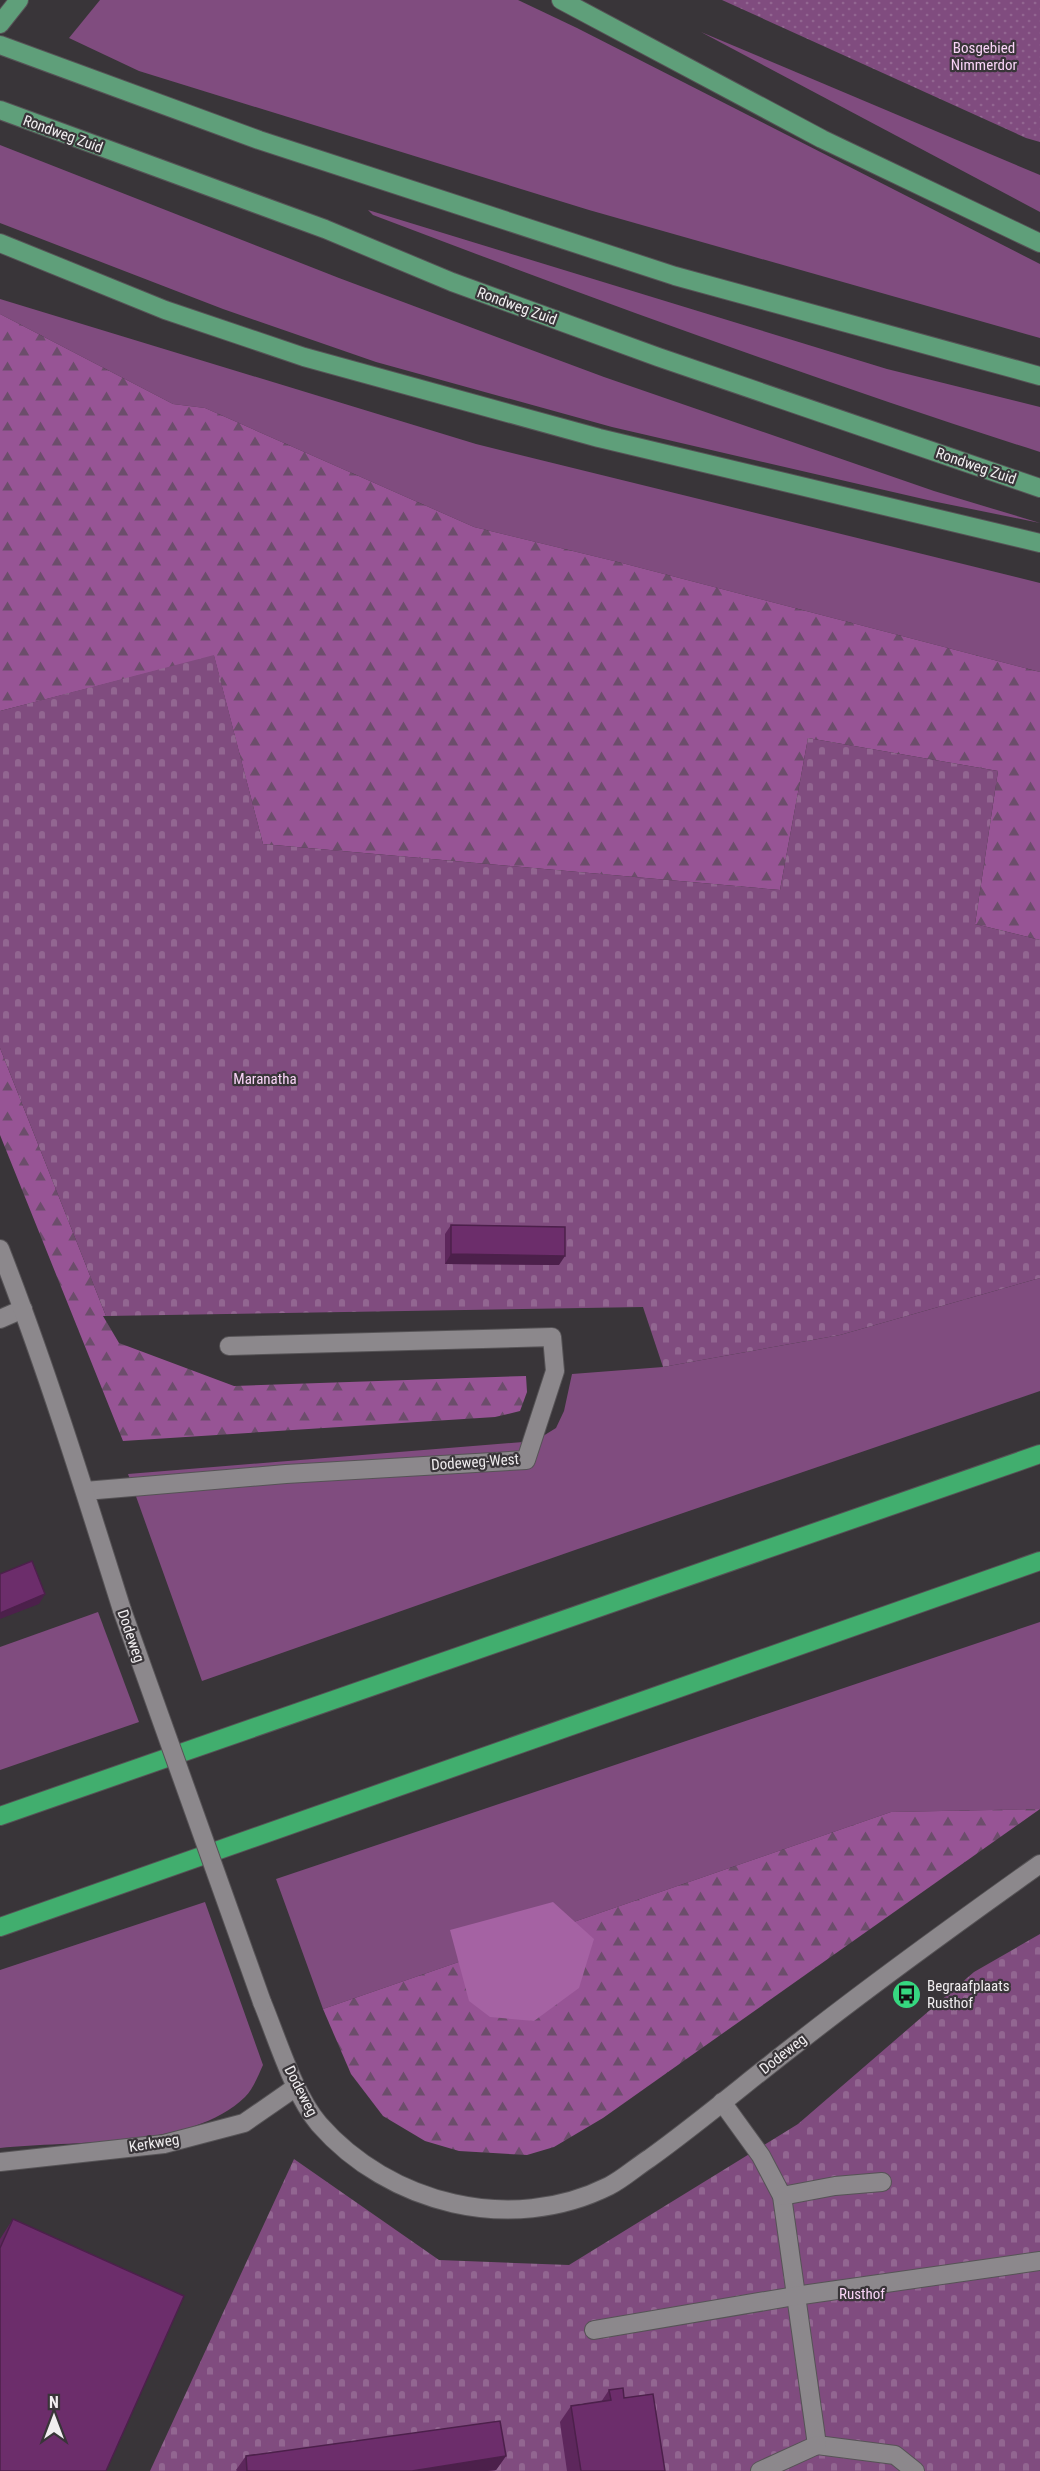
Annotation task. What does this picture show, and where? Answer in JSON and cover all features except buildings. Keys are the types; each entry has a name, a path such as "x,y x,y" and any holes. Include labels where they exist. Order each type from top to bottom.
{"highway":[{"path":"0,1816 1040,1454"},
{"path":"0,1927 1040,1561"}],"main road":[{"path":"0,24 19,0"},
{"path":"561,0 822,139 1040,243"},
{"path":"0,45 281,148 675,276 1040,376"},
{"name":"Rondweg Zuid","path":"0,111 325,229 484,294 658,357 1040,488"},
{"path":"0,243 165,310 304,357 599,438 1040,543"}],"street":[{"name":"Dodeweg","path":"0,1249 23,1309 85,1491 122,1610 262,2002 296,2087 317,2122 355,2159 386,2180 432,2200 477,2209 516,2210 561,2204 609,2186 669,2144 891,1971 1040,1864"},
{"path":"0,1319 23,1309"},
{"name":"Dodeweg-West","path":"85,1491 286,1474 526,1460 555,1371 552,1337 229,1346"},
{"name":"Kerkweg","path":"0,2162 164,2144 244,2123 296,2087"},
{"path":"722,2102 761,2156 782,2196 817,2445"},
{"path":"782,2196 835,2186 882,2182"},
{"path":"594,2330 795,2296 1040,2261"},
{"path":"760,2471 817,2445 895,2455 915,2471"}],"green space":[{"path":"100,0 518,0 1040,264 1040,338 589,210 139,71 69,38"},
{"name":"Bosgebied Nimmerdor","path":"722,0 1040,0 1040,142 1026,138"},
{"path":"701,32 1040,175 1040,212"},
{"path":"0,145 339,278 604,377 934,491 1040,523 932,501 612,427 376,362 223,309 0,223"},
{"path":"368,210 887,369 1040,407 1040,452 705,338 373,215"},
{"path":"0,299 476,444 1040,583 1040,672 618,562 474,527 205,408 173,404 0,314"},
{"path":"0,314 173,404 205,408 474,527 618,562 1040,672 1040,940 975,924 998,771 808,738 780,890 263,844 214,656 0,711"},
{"name":"Maranatha","path":"214,655 263,844 780,890 808,738 998,771 975,924 1040,940 1040,1278 840,1335 663,1367 643,1307 106,1316 0,1048 0,711"},
{"path":"0,1048 106,1316 103,1316 119,1343 234,1386 526,1376 527,1392 520,1411 495,1417 123,1441 0,1135"},
{"path":"1040,1278 1040,1391 575,1550 202,1681 128,1474 535,1441 556,1428 564,1411 572,1374 663,1367 840,1335"},
{"path":"98,1612 139,1722 0,1770 0,1647"},
{"path":"1040,1622 1040,1809 891,1812 323,2009 276,1879"},
{"path":"1040,1809 603,2118 554,2147 527,2155 459,2151 425,2141 383,2116 351,2074 323,2009 891,1812"},
{"path":"205,1902 263,2065 248,2094 222,2114 194,2126 162,2134 129,2139 0,2148 0,1970"},
{"name":"Rusthof","path":"1040,1934 1040,2471 150,2471 294,2159 439,2260 569,2265 798,2124 974,1972"}],"shaded area":[{"path":"553,1902 594,1939 579,1988 534,2021 490,2017 469,2001 450,1930"}],"place":[{"name":"Begraafplaats Rusthof","path":"906,1995"}]}
